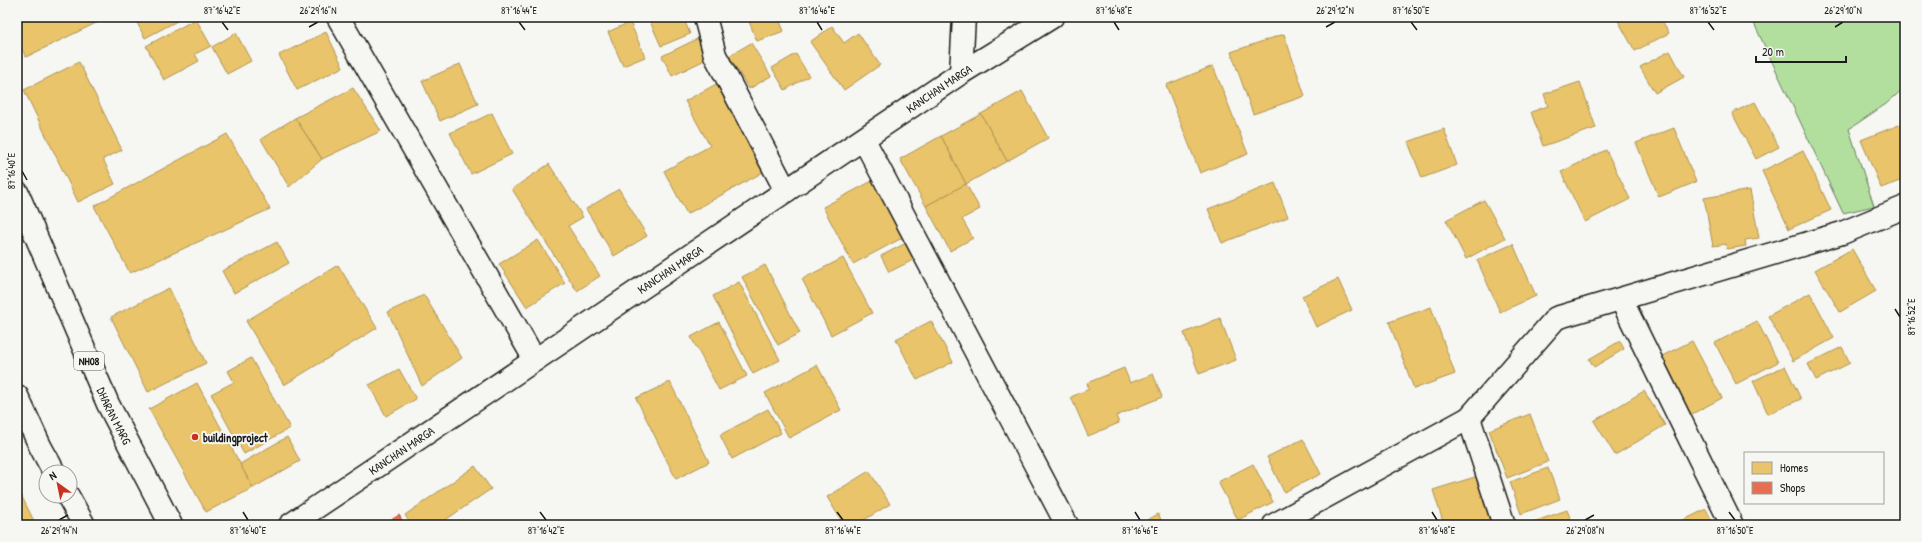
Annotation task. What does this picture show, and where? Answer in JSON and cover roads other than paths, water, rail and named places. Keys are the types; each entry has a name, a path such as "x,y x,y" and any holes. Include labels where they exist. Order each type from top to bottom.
{"street":[{"path":"338,17 535,360"},
{"path":"705,17 715,55 786,191"},
{"path":"961,73 964,17"},
{"name":"KANCHAN MARGA","path":"290,525 864,140 961,73 1052,17"},
{"path":"864,140 1067,525"},
{"name":"DHARAN MARG","path":"17,192 108,404 171,525"},
{"path":"1274,525 1469,418 1556,318 1842,234 1905,207"},
{"path":"1621,298 1732,525"},
{"path":"17,396 50,464"},
{"path":"1469,418 1504,525"},
{"path":"72,504 84,525"}],"place":[{"name":"buildingproject","path":"195,437"}]}
